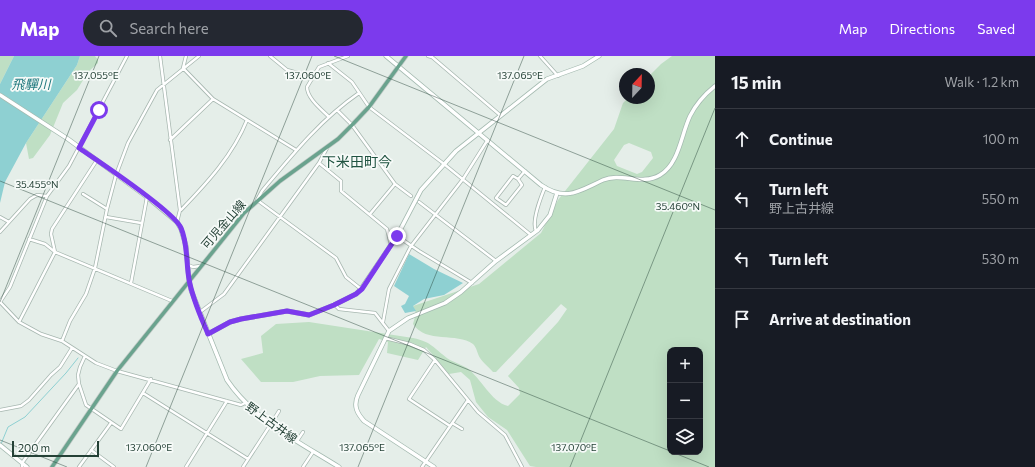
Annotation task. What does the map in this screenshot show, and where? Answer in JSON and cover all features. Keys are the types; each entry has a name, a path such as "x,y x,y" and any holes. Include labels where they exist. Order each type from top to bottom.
{"main road":[{"name":"可児金山線","path":"52,467 117,371 200,266 257,200 328,146 352,125 369,107 406,56"}],"street":[{"path":"127,56 79,148 65,172 47,196 10,287 0,302 19,322 41,334 62,341 85,356 117,371 241,405 244,403"},
{"path":"160,56 180,210 177,222"},
{"path":"183,68 186,56"},
{"path":"62,341 70,321 86,294 95,268 98,246 116,174 128,143 152,98 164,84 199,56"},
{"path":"270,56 287,70 312,78"},
{"path":"328,116 314,102 307,91 312,78 319,67 348,56"},
{"path":"386,56 478,134 545,187 557,193 573,194 606,179 614,177 650,179 664,172 673,161 690,115 701,99 715,86"},
{"path":"428,56 433,56 500,115"},
{"path":"540,56 558,76"},
{"path":"208,334 230,322 241,319 287,311 309,315 356,294 362,289 397,236 421,190 456,151 500,115 543,83 583,66 598,56"},
{"path":"328,63 352,82 369,107 463,179 531,235"},
{"path":"183,68 213,99 296,150"},
{"path":"359,93 328,116 296,150 262,191 257,200 336,258 346,277 362,289"},
{"name":"野上古井線","path":"0,95 97,160 147,197 177,222 181,229 186,246 189,280 208,334 227,380 244,403 271,424 339,467"},
{"path":"170,140 213,99"},
{"path":"337,110 352,125 395,184 411,196"},
{"path":"180,210 230,154 241,136 247,120"},
{"path":"383,322 389,289 411,246 463,179 487,141"},
{"path":"200,312 224,294 319,163 328,146"},
{"path":"19,322 55,252 51,234 52,228 97,160"},
{"path":"319,163 341,181 342,191 388,229 390,245"},
{"path":"518,179 525,171"},
{"path":"513,176 518,179 522,184 506,205 496,198 513,176"},
{"path":"370,214 395,184"},
{"path":"536,231 534,227 538,206 545,187"},
{"path":"434,467 364,421 356,410 356,400 388,331 408,318 445,303 472,283 496,261 536,231 550,216 557,193"},
{"path":"83,194 107,209"},
{"path":"0,232 30,199 37,195 47,196"},
{"path":"131,283 147,197"},
{"path":"420,202 496,261"},
{"path":"0,217 9,222"},
{"path":"106,217 141,223"},
{"path":"397,236 472,283"},
{"path":"29,239 45,244 55,252 172,301"},
{"path":"187,265 193,267 200,266"},
{"path":"334,305 339,309 376,313 388,331"},
{"path":"385,338 410,344 424,350 435,360 478,412 505,435 522,467"},
{"path":"0,410 21,406 29,400 60,367 72,348"},
{"path":"85,356 80,367 79,384 86,405 121,429 150,379"},
{"path":"435,360 409,399 462,429"},
{"path":"22,465 79,384"},
{"path":"143,393 248,459"},
{"path":"422,467 468,400"},
{"path":"186,467 227,401"},
{"path":"242,467 278,411"},
{"path":"79,467 111,423"},
{"path":"297,441 303,432"},
{"path":"0,445 22,465 27,467"},
{"path":"91,450 114,467"},
{"path":"303,467 314,451"}],"green space":[{"path":"0,56 14,56 0,84"},
{"path":"80,56 95,56 98,63 88,72 77,90 63,103 50,135 33,158 29,159 26,143 77,65"},
{"path":"672,56 715,56 715,467 530,466 507,430 488,417 476,402 470,380 461,372 449,374 426,347 418,360 387,353 388,342 379,339 359,375 320,376 293,382 261,382 241,359 263,353 261,336 276,324 309,322 413,338 430,344 450,360 467,368 496,400 508,406 520,394 519,388 508,376 558,322 567,309 561,304 496,372 493,372 481,360 473,344 459,339 433,336 419,330 413,324 416,313 413,306 479,284 541,233 558,200 614,129 623,104 655,104 655,70","holes":["629,143 651,152 653,158 642,172 637,174 617,166 614,160 624,145"]}],"water":[{"name":"飛驒川","path":"14,56 80,56 77,65 26,143 5,182 0,203 0,84"},
{"path":"409,254 434,269 463,283 444,295 424,299 413,306 416,311 405,313 401,306 405,304 409,296 394,286"}],"waterway":[{"path":"1,444 8,427 25,417 78,358"}],"district":[{"name":"下米田町今","path":"357,161"}],"route":[{"path":"99,110 79,148 146,197 177,222 181,229 186,246 189,280 208,334 230,322 241,319 287,311 309,315 320,312 356,294 362,289 397,236"}]}
